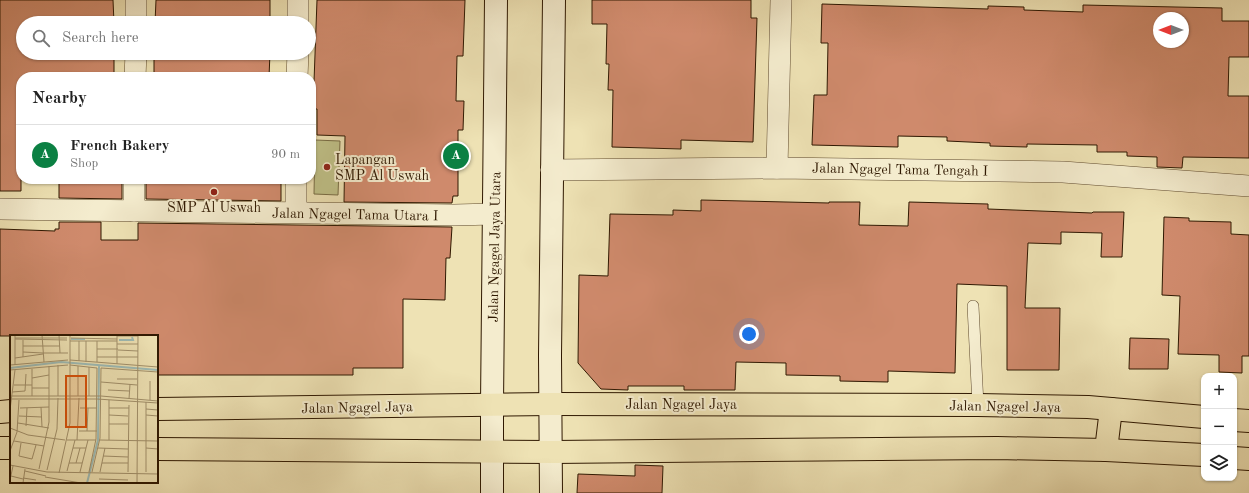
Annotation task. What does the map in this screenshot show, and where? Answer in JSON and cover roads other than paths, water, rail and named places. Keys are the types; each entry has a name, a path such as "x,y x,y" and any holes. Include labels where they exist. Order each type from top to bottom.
{"main road":[{"name":"Jalan Ngagel Jaya","path":"158,410 492,404 978,404 1111,409 1201,417"},
{"path":"1106,450 1111,409"},
{"path":"0,412 10,411"},
{"path":"1237,420 1249,422"},
{"path":"158,449 552,452 997,448 1106,450 1201,455"},
{"path":"1237,458 1249,459"}],"street":[{"path":"136,0 136,16"},
{"path":"298,0 298,16"},
{"name":"Jalan Ngagel Jaya Utara","path":"492,493 496,0"},
{"path":"551,493 551,170 554,0"},
{"path":"777,168 781,0"},
{"path":"135,72 136,60"},
{"path":"297,72 298,60"},
{"name":"Jalan Ngagel Tama Tengah I","path":"551,170 777,168 1072,172 1249,186"},
{"path":"134,184 134,211"},
{"path":"296,184 296,212"},
{"name":"Jalan Ngagel Tama Utara I","path":"0,209 454,215 494,214"}],"lane":[{"path":"973,306 978,404"}],"place":[{"name":"French Bakery","path":"456,156"},
{"name":"Lapangan SMP Al Uswah","path":"327,167"},
{"name":"SMP Al Uswah","path":"214,192"}]}
